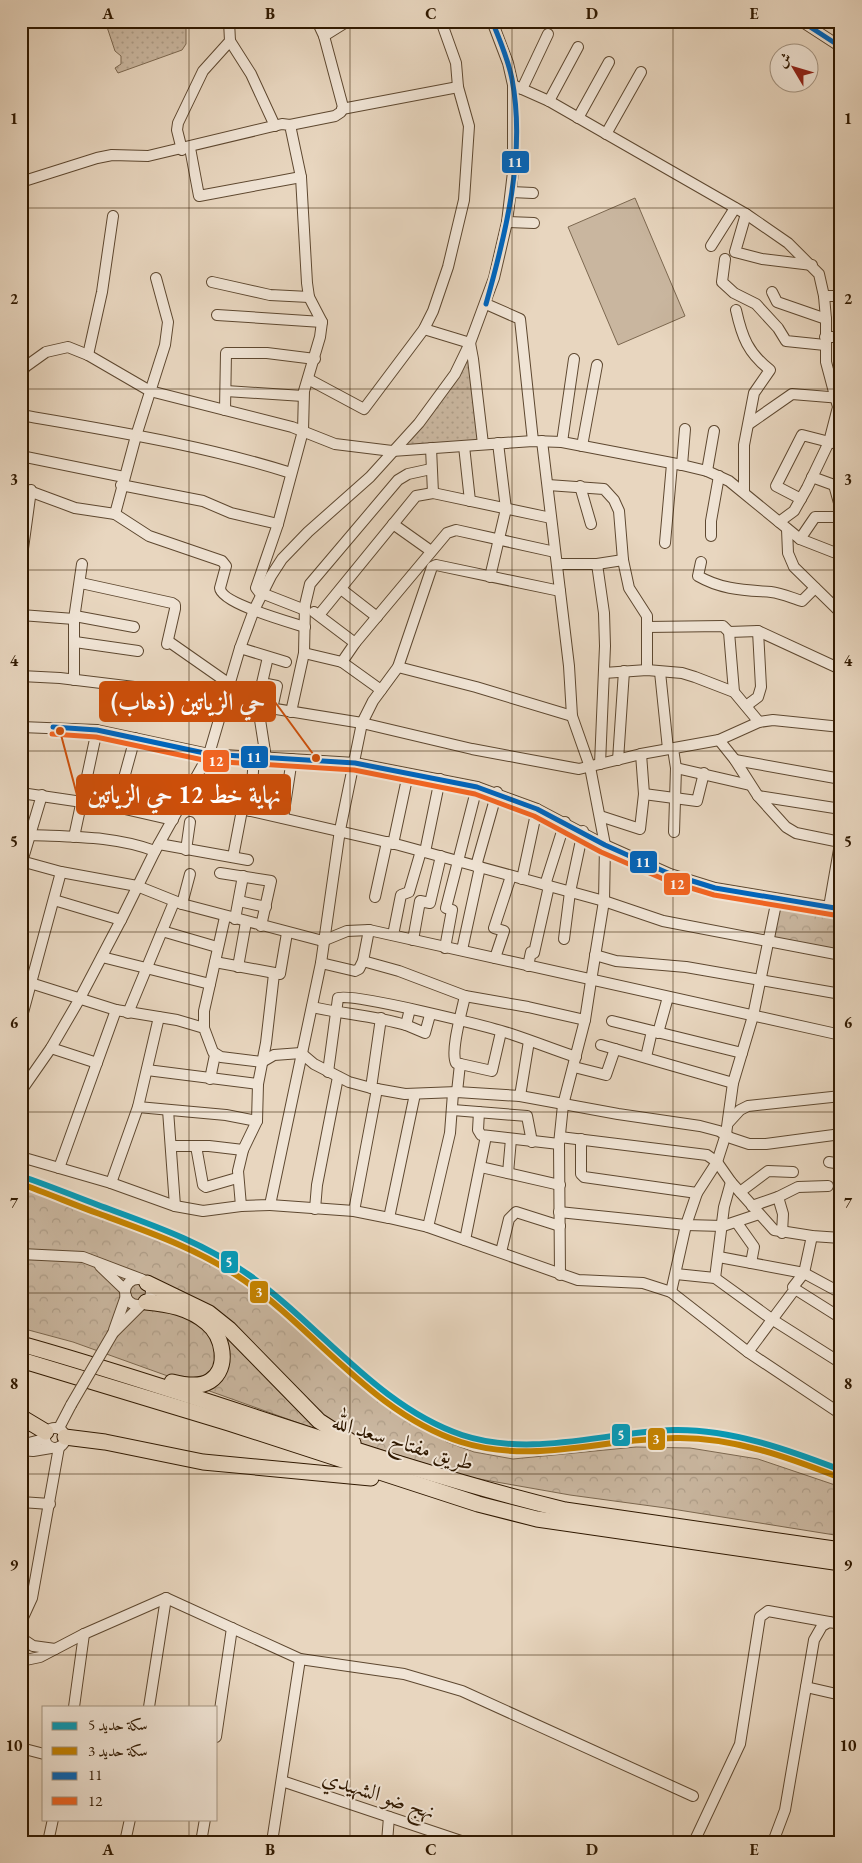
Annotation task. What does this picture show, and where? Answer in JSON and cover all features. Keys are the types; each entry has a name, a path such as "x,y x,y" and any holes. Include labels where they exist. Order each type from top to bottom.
{"highway":[{"path":"144,1281 209,1313 229,1329 319,1421 385,1460"},
{"path":"130,1375 186,1385 202,1384 211,1380 219,1370 222,1359 221,1346 216,1334 208,1323 181,1308 145,1302"},
{"name":"طريق مفتاح سعد الله","path":"21,1344 130,1375 385,1460 565,1510 841,1550"},
{"name":"طريق مفتاح سعد الله","path":"21,1360 229,1423 400,1480 478,1504 537,1519 841,1563"},
{"path":"21,1417 54,1438 105,1442 204,1462 400,1480"}],"street":[{"path":"229,21 230,41 251,74 274,126"},
{"path":"317,21 324,36 342,97 342,109"},
{"path":"324,36 348,21"},
{"path":"308,379 364,409 424,329 433,311 448,267 467,180 469,126 458,87 456,63 441,21"},
{"path":"21,1091 51,1048 79,1000 122,920 157,848 209,754 228,682 254,610 282,559 308,532 370,477 439,398 470,343 486,304 507,222 512,192 517,87 492,21"},
{"path":"801,21 841,46"},
{"path":"517,87 548,34"},
{"path":"230,41 203,71 180,118 177,130 186,149 199,196 301,177"},
{"path":"549,101 578,47"},
{"path":"578,118 609,62"},
{"path":"606,134 641,72"},
{"path":"21,182 97,158 112,155 148,156 186,149 274,126 290,125 335,116 342,109 458,87"},
{"path":"517,87 549,101 746,214 788,243 812,265 820,278 824,296 825,341 829,375 839,398 838,406 829,442 812,477 794,510 780,522"},
{"path":"290,125 301,177 309,297 322,322 303,396 305,405 303,431 278,524 256,584 256,590 319,615 355,643"},
{"path":"512,192 533,193"},
{"path":"711,246 735,208"},
{"path":"746,214 735,252 762,260 812,265"},
{"path":"88,355 102,292 113,216"},
{"path":"507,222 534,223"},
{"path":"725,259 722,282 734,293 756,304 778,328 786,341 825,341 841,337"},
{"path":"115,514 122,481 165,345 168,322 156,278"},
{"path":"212,282 270,295 309,297"},
{"path":"772,292 777,302 826,319"},
{"path":"824,296 841,296"},
{"path":"486,304 520,319 538,441 548,485 572,716 595,765"},
{"path":"736,310 742,337 758,360 770,370 754,393 744,444 744,492"},
{"path":"216,315 322,322"},
{"path":"424,329 470,343"},
{"path":"470,343 474,359 483,444"},
{"path":"21,375 34,359 52,349 68,347 88,355 150,391 303,431 335,444 392,451 498,443 562,442 707,471 719,476 744,492 800,539 841,554"},
{"path":"225,410 226,353 267,353 314,359"},
{"path":"562,442 574,359"},
{"path":"582,446 597,365"},
{"path":"226,391 303,396"},
{"path":"749,424 792,394 839,398"},
{"path":"21,415 251,460 291,473"},
{"path":"665,543 677,465 685,429"},
{"path":"707,471 714,431"},
{"path":"801,499 776,486 802,435 841,444"},
{"path":"490,577 506,509 498,443"},
{"path":"464,446 470,501"},
{"path":"431,448 433,493"},
{"path":"21,456 202,501 231,513 278,524"},
{"path":"291,712 304,652 305,608 310,584 389,488 408,474 431,469"},
{"path":"711,536 711,521 719,476"},
{"path":"812,477 834,485 841,510"},
{"path":"548,485 604,489 614,500 619,511 623,560 629,588 647,616 647,670"},
{"path":"580,486 591,524"},
{"path":"21,563 26,489 75,508 115,514 149,536 225,563 220,591 254,610 305,627"},
{"path":"319,615 416,496 433,493 551,518"},
{"path":"800,539 815,517 841,517"},
{"path":"270,1205 286,1136 301,1053 322,963 340,830 362,723 380,690 398,667 436,556 393,524"},
{"path":"788,529 787,543 791,560 815,588 841,613"},
{"path":"342,662 355,643 447,532 451,531 555,552"},
{"path":"557,564 597,564 623,560"},
{"path":"701,562 698,576 713,585 746,592 773,592 802,601 815,588"},
{"path":"74,680 74,618 81,583 82,564"},
{"path":"560,1276 560,1140 563,1105 585,1020 604,901 605,845 595,765 604,673 604,613 597,564"},
{"path":"434,566 560,591"},
{"path":"81,583 175,605 168,643 228,682"},
{"path":"340,589 377,617"},
{"path":"21,615 74,618 134,627"},
{"path":"647,627 723,626 729,632 734,692"},
{"path":"729,632 758,631 836,667"},
{"path":"746,706 758,697 762,687 758,631"},
{"path":"75,642 138,651"},
{"path":"240,648 286,662"},
{"path":"304,652 342,662 380,690"},
{"path":"268,658 262,683 277,686 272,709"},
{"path":"398,667 476,687 572,716"},
{"path":"604,673 647,670 682,673 734,692 759,722"},
{"path":"618,760 624,671"},
{"path":"660,672 670,749 676,768 674,832"},
{"path":"21,676 159,690 223,702 362,723 566,768 579,769 641,754 719,740 759,722 781,720 841,726"},
{"path":"258,707 266,758"},
{"path":"21,727 98,730 209,754 355,763 477,786 538,809 605,845 670,874 714,888 841,909"},
{"path":"74,837 98,730"},
{"path":"116,807 134,738"},
{"path":"719,740 735,760 758,796 790,830 840,840 838,866 829,907"},
{"path":"600,816 640,829 644,794 641,754"},
{"path":"210,1079 215,1055 204,1028 204,1011 217,947 239,901 239,875 235,857 246,811 254,758"},
{"path":"283,818 292,759"},
{"path":"735,760 841,779"},
{"path":"676,768 750,785"},
{"path":"644,794 674,800 698,801 704,773"},
{"path":"375,897 408,774"},
{"path":"393,935 401,895 410,892 423,851 440,779"},
{"path":"445,948 452,910 446,908 477,786"},
{"path":"462,950 478,866 497,792"},
{"path":"21,793 116,807 173,820"},
{"path":"42,796 22,863 137,886 178,903 286,933 325,940 347,931 369,930 841,1035"},
{"path":"186,796 246,811 340,830 423,851 604,901 663,921 841,955"},
{"path":"758,796 841,809"},
{"path":"522,879 538,809"},
{"path":"186,850 190,822"},
{"path":"528,966 531,952 534,953 547,885 565,822"},
{"path":"564,939 570,892 583,832"},
{"path":"31,835 112,839 157,848 186,850 248,860"},
{"path":"413,940 420,901 430,904 441,856"},
{"path":"21,1020 26,981 54,900 61,872"},
{"path":"220,873 271,881 261,926"},
{"path":"128,1013 144,969 178,903 190,874"},
{"path":"495,958 504,931 494,928 511,876"},
{"path":"672,1292 686,1225 697,1193 717,1162 726,1134 733,1083 753,1016 776,899"},
{"path":"54,900 122,920"},
{"path":"239,901 266,907"},
{"path":"238,967 246,922"},
{"path":"322,963 355,970 359,969 363,961 369,930"},
{"path":"162,931 217,947"},
{"path":"215,962 274,974 282,972 286,933"},
{"path":"595,955 616,960 686,967 841,994"},
{"path":"102,957 210,984"},
{"path":"363,961 400,971 464,996 528,1007 585,1020"},
{"path":"241,1206 237,1178 243,1150 256,1121 258,1084 274,974"},
{"path":"26,981 79,1000 116,1010 160,1017 204,1028"},
{"path":"328,1072 338,998 342,995 370,999 501,1032 529,1041 606,1075 615,1049"},
{"path":"464,996 454,1058 456,1063 492,1071 501,1032"},
{"path":"646,1057 668,997"},
{"path":"312,1007 337,1013 381,1018 425,1033 430,1015"},
{"path":"406,1025 410,1009"},
{"path":"59,1168 116,1010"},
{"path":"111,1183 138,1107 160,1017"},
{"path":"354,1211 374,1089 381,1018"},
{"path":"612,1021 742,1053"},
{"path":"520,1096 529,1041"},
{"path":"601,1045 733,1083"},
{"path":"51,1048 97,1063"},
{"path":"215,1055 262,1062 274,1055 301,1053 338,1077 374,1089 415,1094 455,1092 520,1096 563,1105 700,1126 726,1134 743,1143 766,1144 841,1134"},
{"path":"428,1227 433,1197 447,1149 460,1064"},
{"path":"147,1070 258,1084"},
{"path":"314,1208 338,1077"},
{"path":"389,1218 415,1094"},
{"path":"728,1122 740,1110 748,1106 841,1096"},
{"path":"138,1107 226,1115 256,1121"},
{"path":"168,1110 175,1206"},
{"path":"453,1110 527,1116 532,1142"},
{"path":"479,1112 479,1134 486,1136 532,1142 582,1139 706,1156 717,1162 731,1182 774,1230 841,1238"},
{"path":"466,1240 486,1136"},
{"path":"508,1172 512,1139"},
{"path":"582,1139 581,1174 584,1177 697,1193"},
{"path":"172,1146 243,1150"},
{"path":"196,1146 203,1185 206,1187 237,1178"},
{"path":"21,1156 111,1183 175,1206 203,1211 241,1206 270,1205 354,1211 428,1227 501,1252 560,1276 590,1282 643,1283 672,1292 748,1352 841,1414"},
{"path":"829,1162 841,1164"},
{"path":"481,1167 560,1185"},
{"path":"740,1192 768,1171 793,1172"},
{"path":"715,1278 724,1207 731,1182"},
{"path":"752,1206 778,1198 798,1187 828,1186"},
{"path":"778,1198 783,1214 782,1232"},
{"path":"501,1252 509,1218 516,1212 560,1226"},
{"path":"559,1212 686,1225 723,1226 737,1223 759,1214"},
{"path":"737,1223 754,1247 751,1263"},
{"path":"812,1236 804,1273 793,1287 841,1318"},
{"path":"21,1254 72,1255 144,1281 151,1293 145,1302 113,1333"},
{"path":"719,1258 804,1273 841,1293"},
{"path":"95,1262 125,1293 132,1303 145,1302"},
{"path":"676,1274 715,1278 773,1320 841,1363"},
{"path":"21,1622 32,1598 50,1504 54,1438 113,1333 128,1283 135,1279 144,1281"},
{"path":"748,1352 796,1289"},
{"path":"21,1445 54,1438"},
{"path":"21,1450 33,1452 54,1438"},
{"path":"21,1502 50,1504"},
{"path":"149,1706 166,1598"},
{"path":"21,1661 40,1657 84,1634 166,1598 300,1659 404,1674 462,1691 693,1796"},
{"path":"694,1842 740,1744 760,1617 768,1611 800,1615 841,1624"},
{"path":"773,1842 785,1810 814,1640 822,1626 829,1622"},
{"path":"218,1723 232,1628"},
{"path":"74,1706 84,1634"},
{"path":"21,1638 33,1646 55,1649"},
{"path":"272,1842 300,1659"},
{"path":"806,1687 841,1694"},
{"path":"21,1748 42,1753"},
{"name":"نهج ضو الشهيدي","path":"282,1781 464,1842"},
{"path":"387,1842 389,1817"},
{"path":"48,1842 53,1820"},
{"path":"125,1842 130,1820"},
{"path":"202,1842 205,1820"}],"green space":[{"path":"105,21 186,21 186,44 182,50 118,73 115,68 121,64 121,56 115,51"},
{"path":"635,198 685,316 618,345 568,227"},
{"path":"468,351 479,441 402,447"},
{"path":"778,904 841,915 841,954 770,940"},
{"path":"21,1186 165,1237 203,1255 248,1282 406,1417 447,1442 474,1452 513,1459 636,1447 690,1448 758,1459 841,1487 841,1536 666,1508 570,1495 468,1477 321,1431 73,1342 21,1328"}],"rail line":[{"name":"5","path":"21,1176 176,1235 231,1263 275,1295 376,1385 403,1405 431,1422 462,1435 488,1441 541,1444 674,1430 717,1433 780,1448 841,1470"},
{"name":"3","path":"21,1184 173,1242 228,1270 271,1301 373,1392 401,1412 430,1429 461,1442 488,1448 542,1451 649,1439 697,1439 718,1441 759,1450 799,1462 838,1477"}],"transit line":[{"name":"11","path":"486,304 507,221 512,193 517,135 512,79 501,42 492,21"},
{"name":"11","path":"801,21 841,47"},
{"name":"11","path":"53,727 97,730 209,754 355,763 477,787 537,809 605,845 670,874 715,888 841,909"},
{"name":"12","path":"52,734 96,737 208,761 354,770 475,794 534,816 601,852 668,881 714,895 840,916"}],"place":[{"name":"نهاية خط 12 حي الزياتين","path":"60,731"},
{"name":"حي الزياتين (ذهاب)","path":"316,758"}]}
